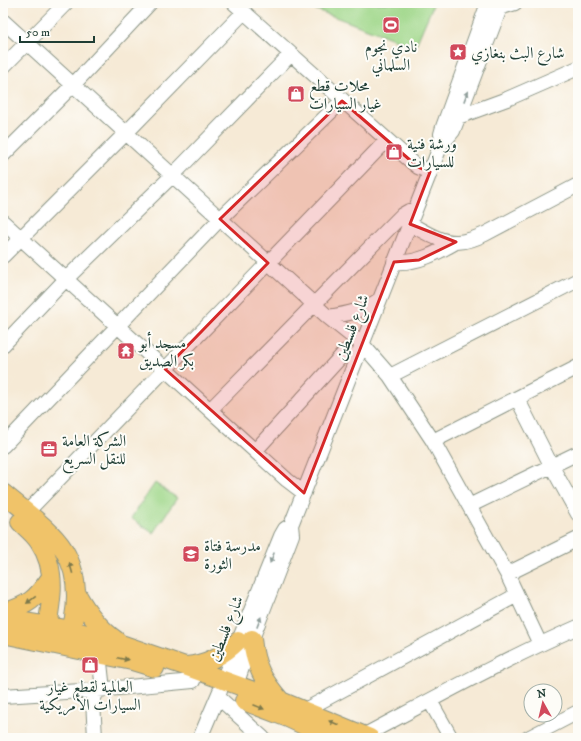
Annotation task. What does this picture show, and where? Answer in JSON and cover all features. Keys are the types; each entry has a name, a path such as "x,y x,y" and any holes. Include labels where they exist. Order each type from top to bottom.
{"main road":[{"path":"3,493 51,535 64,550 70,562 77,594 75,617 69,639"},
{"path":"3,507 38,541 48,560 52,595 45,634"},
{"path":"3,613 31,602 39,594 51,577"},
{"path":"77,594 91,617 110,636 121,644 224,688 331,738"},
{"path":"3,618 45,634 69,639 121,644"},
{"path":"3,634 45,634"},
{"path":"69,639 99,654 132,661 162,670 189,674 245,640 254,654 257,666 270,688 281,701"},
{"path":"224,688 281,701 367,737"}],"street":[{"path":"3,67 66,3"},
{"path":"3,155 73,85 150,3"},
{"path":"496,5 515,3"},
{"name":"شارع فلسطين","path":"200,738 245,640 281,536 285,529 291,525 442,142 450,134 458,117 496,5"},
{"name":"شارع فلسطين","path":"442,142 442,127 496,5"},
{"path":"3,256 126,133 239,7 413,163 430,172"},
{"path":"3,21 268,263 328,317 362,345 390,376 433,442 469,506 507,574 540,644"},
{"path":"3,345 66,279 173,175 291,54"},
{"path":"458,117 578,68"},
{"path":"3,446 220,219 342,100"},
{"path":"26,513 387,140"},
{"path":"394,262 419,260 456,242 471,240 578,185"},
{"path":"210,410 402,215 408,210 416,209"},
{"path":"3,222 287,480 304,493"},
{"path":"410,224 433,236 456,242"},
{"path":"390,376 578,280"},
{"path":"328,317 357,312 371,306 379,300"},
{"path":"255,451 346,352"},
{"path":"433,442 578,367"},
{"path":"517,398 578,514"},
{"path":"469,506 578,452"},
{"path":"507,574 578,539"},
{"path":"305,710 516,594"},
{"path":"367,737 430,701 540,644 578,627"},
{"path":"95,738 93,700 102,681 99,654"},
{"path":"3,696 97,690 189,674"},
{"path":"224,688 263,738"},
{"path":"430,701 451,738"},
{"path":"528,738 578,712"}],"highlighted area":[{"path":"342,101 418,167 430,172 410,224 456,242 419,260 394,262 304,493 165,369 268,263 220,219"}],"green space":[{"name":"نادي نجوم السلماني","path":"298,3 434,3 415,47"},
{"path":"155,483 177,498 153,533 131,518"}],"place":[{"name":"نادي نجوم السلماني","path":"391,25"},
{"name":"شارع البث بنغازي","path":"458,52"},
{"name":"محلات قطع غيار السيارات","path":"296,94"},
{"name":"ورشة فنية للسيارات","path":"394,152"},
{"name":"مسجد أبو بكر الصديق","path":"126,351"},
{"name":"الشركة العامة للنقل السريع","path":"49,449"},
{"name":"مدرسة فتاة الثورة","path":"191,554"},
{"name":"العالمية لقطع غيار السيارات الأمريكية","path":"90,665"}]}
